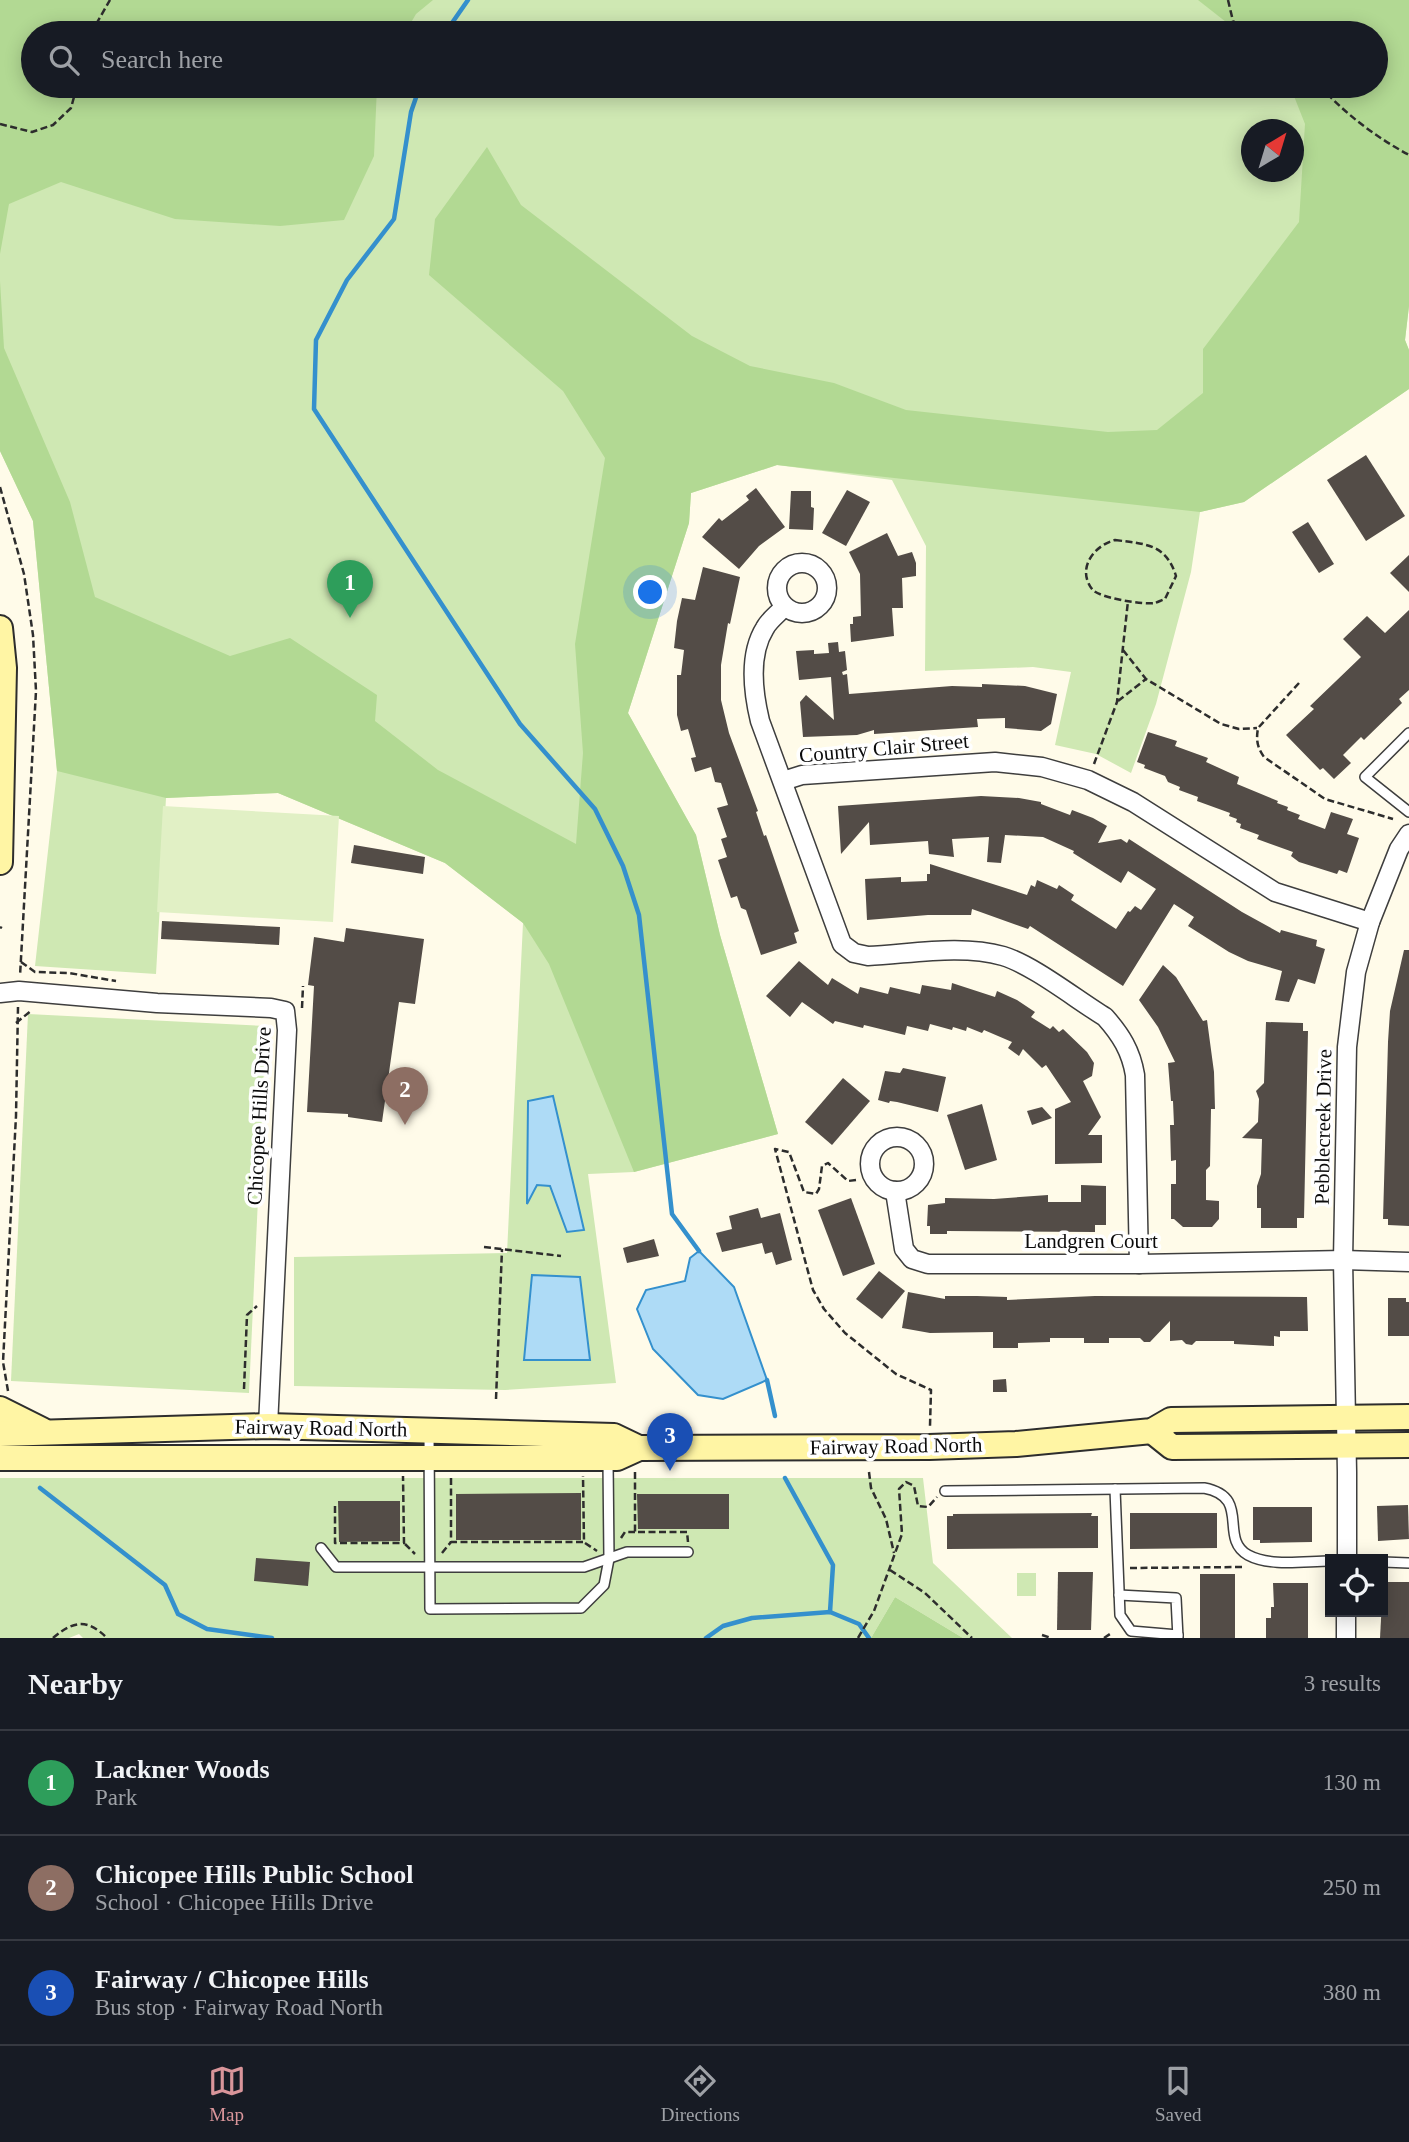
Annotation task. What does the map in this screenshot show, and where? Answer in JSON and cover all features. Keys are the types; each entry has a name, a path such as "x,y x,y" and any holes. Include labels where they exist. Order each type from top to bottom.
{"main road":[{"path":"0,628 4,668 0,862"},
{"path":"4,1404 45,1432"},
{"name":"Fairway Road North","path":"0,1458 617,1458 639,1448 929,1447 1016,1444 1152,1431 1171,1447 1346,1432 1409,1417"},
{"name":"Fairway Road North","path":"0,1434 268,1426 429,1429 614,1436 639,1448"},
{"name":"Fairway Road North","path":"1346,1432 1409,1445"}],"street":[{"path":"783,781 757,709 754,696 754,661 765,628 784,607"},
{"name":"Country Clair Street","path":"1139,1264 1135,1075 1129,1050 1122,1038 1105,1017 1020,963 1003,956 958,951 868,956 854,953 842,944 783,781 802,775 995,762 1042,767 1088,780 1133,802 1275,892 1370,922"},
{"name":"Pebblecreek Drive","path":"1347,1554 1343,1261 1347,1046 1356,972 1370,922 1399,849 1409,834"},
{"name":"Chicopee Hills Drive","path":"0,993 19,991 157,1003 271,1007 285,1012 287,1030 268,1426"},
{"name":"Landgren Court","path":"895,1191 904,1249 912,1259 928,1264 1409,1262"},
{"path":"1346,1617 1346,1638"}],"lane":[{"path":"1409,733 1365,777 1409,812"},
{"path":"429,1429 430,1609 581,1608 604,1585 609,1559 608,1458"},
{"path":"1115,1489 1119,1595 1120,1615 1131,1631 1178,1637 1176,1598 1119,1595"},
{"path":"945,1491 1213,1489 1230,1502 1237,1543 1244,1553 1266,1561 1325,1561"},
{"path":"321,1548 336,1567 584,1567 627,1552 688,1552"},
{"path":"1388,1562 1409,1563"}],"path":[{"path":"98,21 110,0"},
{"path":"1228,0 1233,21"},
{"path":"0,124 32,132 53,125 71,108 74,98"},
{"path":"1331,98 1388,144 1409,155"},
{"path":"0,486 9,511 24,574 33,635 36,691 21,964 35,972 69,973 116,982"},
{"path":"1115,540 1136,542 1164,552 1172,562 1176,576 1165,599 1153,604 1128,600 1099,595 1092,589 1087,578 1087,563 1091,554 1102,543 1115,540"},
{"path":"1088,780 1117,702 1128,600"},
{"path":"1122,650 1146,679 1221,724 1239,729 1258,728"},
{"path":"1117,702 1146,679"},
{"path":"1299,683 1258,728 1256,738 1264,757 1325,799 1393,819"},
{"path":"297,993 303,994"},
{"path":"16,1023 33,1009"},
{"path":"4,1404 3,1362 16,1116 17,1015"},
{"path":"856,1180 848,1181 828,1163 822,1166 816,1194 803,1192 789,1152 775,1149 813,1290 824,1309 845,1334 896,1374 931,1390 929,1447"},
{"path":"484,1247 561,1256"},
{"path":"496,1399 502,1249"},
{"path":"244,1389 247,1315 259,1304"},
{"path":"635,1472 635,1532"},
{"path":"869,1472 871,1488 886,1519 894,1553"},
{"path":"403,1473 404,1543"},
{"path":"442,1553 451,1542 451,1473"},
{"path":"583,1473 584,1542"},
{"path":"858,1638 874,1611 902,1534 900,1489 906,1482 914,1486 918,1506 928,1507 945,1491"},
{"path":"335,1506 335,1543 404,1543 416,1554"},
{"path":"620,1539 625,1532 687,1532"},
{"path":"451,1542 584,1542 596,1550"},
{"path":"1118,1568 1242,1567"},
{"path":"890,1570 925,1594 972,1638"},
{"path":"53,1638 69,1625 83,1624 98,1629 107,1638"},
{"path":"1104,1638 1110,1634"},
{"path":"1042,1635 1051,1638"}],"green space":[{"path":"0,0 1409,0 1409,306 1405,340 1409,350 1409,389 1244,502 1200,512 1191,572 1156,704 1131,773 1096,754 1055,745 1071,672 1033,667 925,671 926,546 892,480 777,465 691,493 689,523 628,713 696,835 720,935 778,1134 634,1172 588,1174 616,1383 505,1390 294,1386 294,1257 507,1253 523,923 445,863 278,793 166,798 156,974 35,966 57,771 33,521 0,451"},
{"path":"0,0 433,0 412,21 21,21 21,98 376,98 374,156 344,220 280,226 175,219 61,182 9,204 0,254"},
{"path":"1198,0 1409,0 1409,306 1405,340 1409,350 1409,389 1244,502 1200,512 777,465 691,493 689,523 628,713 696,835 720,935 778,1134 634,1172 549,964 523,923 445,863 278,793 166,798 57,771 33,521 0,451 0,281 4,348 70,502 95,597 230,656 290,638 377,695 375,721 438,770 576,844 583,753 575,644 605,458 563,391 429,275 435,219 487,147 521,205 692,336 750,366 834,383 906,410 1108,432 1157,430 1203,393 1203,349 1299,222 1301,182 1304,182 1305,124 1295,98 1388,98 1388,21 1225,21"},
{"path":"163,806 339,816 333,922 157,912"},
{"path":"28,1014 266,1026 249,1393 11,1381"},
{"path":"0,1478 923,1478 933,1563 1012,1638 963,1638 895,1597 871,1638 83,1638 79,1634 69,1638 0,1638"},
{"path":"1017,1573 1036,1573 1036,1596 1017,1596"},
{"path":"895,1597 963,1638 871,1638"}],"water":[{"path":"553,1096 584,1230 567,1232 550,1186 537,1185 527,1204 528,1101"},
{"path":"699,1251 734,1287 767,1380 723,1399 698,1395 653,1349 637,1309 646,1290 685,1281 690,1258"},
{"path":"532,1275 580,1277 590,1360 524,1360"}],"building":[{"path":"1366,455 1405,516 1366,541 1327,480"},
{"path":"756,488 785,527 759,546 739,569 702,537 719,518 722,521 749,500 746,496"},
{"path":"847,490 870,502 846,546 822,533"},
{"path":"791,491 811,491 811,507 814,508 813,530 789,529"},
{"path":"1308,522 1334,564 1319,573 1292,532"},
{"path":"887,533 898,556 912,552 916,563 916,576 902,578 903,608 892,608 894,636 851,642 850,624 853,624 853,617 861,616 860,574 849,552"},
{"path":"1409,555 1409,592 1390,573"},
{"path":"703,567 740,577 721,665 721,700 729,733 799,931 794,933 797,943 761,955 746,910 741,908 737,896 731,898 718,860 727,857 721,839 727,837 717,808 728,805 721,783 715,782 711,767 695,772 691,758 696,757 688,729 681,731 677,715 677,675 681,675 684,650 674,648 677,621 682,598 695,600"},
{"path":"1409,610 1409,690 1399,699 1402,703 1364,740 1361,737 1343,755 1351,763 1334,779 1323,768 1320,770 1286,735 1314,709 1310,706 1361,657 1343,639 1367,616 1385,633"},
{"path":"838,642 839,652 845,651 847,670 842,672 843,675 847,674 849,694 952,686 982,687 982,684 1025,686 1057,694 1051,724 1041,731 1005,728 1005,718 977,719 978,727 874,734 874,730 857,735 803,737 800,702 806,695 834,720 831,677 799,680 796,651 829,653 828,643"},
{"path":"1148,732 1177,741 1175,746 1208,758 1206,762 1239,777 1237,784 1278,801 1277,803 1288,807 1287,810 1300,815 1298,819 1325,829 1331,812 1353,819 1347,834 1359,838 1347,873 1339,870 1337,874 1299,862 1291,856 1293,852 1257,839 1259,835 1240,828 1241,824 1229,816 1230,813 1197,801 1198,797 1179,790 1180,787 1168,782 1165,776 1144,768 1145,765 1137,762"},
{"path":"981,796 1041,802 1070,815 1072,810 1093,818 1107,826 1098,843 1121,839 1127,843 1129,839 1242,912 1280,933 1281,930 1317,940 1316,946 1325,949 1315,984 1298,979 1289,1002 1275,1000 1282,971 1229,952 1188,926 1194,917 1174,904 1123,986 1030,926 1028,929 972,909 971,915 867,920 865,879 901,877 901,882 927,881 930,864 1027,895 1031,885 1035,887 1037,880 1057,889 1059,885 1074,895 1071,900 1116,929 1128,911 1135,906 1141,910 1156,889 1128,871 1121,883 1073,853 1074,851 1043,837 1005,835 1001,863 987,862 989,837 952,839 954,857 929,854 928,841 870,845 869,822 841,854 838,806"},
{"path":"354,845 425,857 423,874 351,863"},
{"path":"162,921 280,927 279,945 161,939"},
{"path":"346,928 424,939 415,1004 399,1002 382,1122 348,1117 348,1114 307,1112 314,986 308,985 314,937 344,942"},
{"path":"1404,950 1409,950 1409,1226 1388,1225 1388,1219 1383,1219 1390,1011"},
{"path":"799,961 828,985 832,978 858,994 860,987 888,994 890,987 920,994 922,985 951,990 952,983 995,997 997,991 1035,1012 1031,1017 1050,1029 1053,1026 1059,1032 1063,1029 1087,1052 1094,1063 1092,1076 1083,1081 1101,1117 1088,1135 1102,1135 1102,1163 1055,1164 1055,1109 1071,1102 1046,1065 1042,1068 1023,1049 1019,1056 1008,1048 1012,1042 984,1030 982,1033 967,1027 966,1031 953,1027 952,1030 930,1024 928,1031 907,1026 905,1035 864,1025 863,1028 835,1021 833,1024 802,1002 790,1017 766,996"},
{"path":"1163,965 1176,977 1203,1021 1207,1020 1214,1072 1215,1109 1211,1109 1210,1166 1206,1170 1206,1200 1219,1201 1219,1219 1212,1227 1183,1227 1171,1219 1171,1184 1176,1184 1176,1160 1171,1161 1170,1125 1174,1125 1168,1063 1175,1062 1158,1027 1139,1000"},
{"path":"1266,1022 1303,1023 1303,1031 1308,1031 1304,1218 1297,1218 1297,1228 1261,1228 1257,1186 1261,1174 1262,1139 1242,1138 1258,1122 1259,1099 1256,1091 1264,1083"},
{"path":"903,1068 946,1077 938,1112 878,1100 885,1071 900,1073"},
{"path":"843,1078 870,1101 832,1145 805,1122"},
{"path":"982,1104 997,1160 965,1170 947,1115"},
{"path":"1042,1107 1052,1118 1032,1125 1027,1111"},
{"path":"1081,1185 1106,1186 1106,1225 1095,1225 1095,1232 947,1231 947,1234 930,1234 930,1226 927,1226 928,1205 945,1203 945,1198 994,1199 1048,1195 1048,1202 1081,1202"},
{"path":"851,1198 875,1264 843,1276 818,1210"},
{"path":"758,1208 761,1218 780,1213 792,1260 776,1265 772,1252 765,1254 762,1243 722,1252 716,1233 732,1229 729,1216"},
{"path":"654,1239 659,1256 627,1263 623,1248"},
{"path":"879,1271 905,1291 882,1319 856,1299"},
{"path":"908,1292 945,1299 945,1296 977,1296 1007,1297 1007,1300 1095,1296 1307,1297 1308,1331 1280,1331 1280,1337 1274,1336 1274,1346 1234,1344 1234,1341 1196,1341 1192,1345 1182,1340 1170,1341 1170,1321 1150,1342 1144,1342 1140,1338 1109,1338 1109,1343 1084,1343 1084,1338 1050,1338 1050,1342 1018,1343 1018,1348 993,1348 993,1332 930,1333 902,1328"},
{"path":"1388,1298 1406,1298 1406,1302 1409,1302 1409,1336 1388,1336"},
{"path":"1006,1379 1007,1392 993,1392 993,1380"},
{"path":"581,1493 581,1540 456,1540 456,1494"},
{"path":"637,1494 729,1494 729,1529 638,1529"},
{"path":"338,1501 400,1501 400,1541 339,1542"},
{"path":"1408,1505 1409,1539 1378,1541 1377,1506"},
{"path":"1253,1507 1312,1507 1312,1542 1260,1543 1260,1540 1253,1540"},
{"path":"1092,1513 1091,1516 1098,1516 1098,1548 947,1549 947,1516 953,1514"},
{"path":"1130,1513 1217,1513 1217,1548 1130,1549"},
{"path":"256,1558 310,1562 308,1586 254,1581"},
{"path":"1058,1572 1093,1572 1091,1630 1057,1630"},
{"path":"1200,1574 1235,1574 1235,1638 1200,1638"},
{"path":"1388,1582 1409,1582 1409,1638 1380,1638 1381,1617 1388,1617"},
{"path":"1273,1583 1308,1583 1308,1638 1266,1638 1266,1618 1271,1618 1271,1607 1274,1607"}],"waterway":[{"path":"453,21 468,0"},
{"path":"416,98 411,112 394,219 347,280 316,340 314,409 520,724 595,809 623,866 639,915 672,1214 699,1251"},
{"path":"767,1380 775,1416"},
{"path":"785,1478 833,1565 830,1612"},
{"path":"40,1488 165,1585 178,1614 207,1629 272,1638"},
{"path":"706,1638 723,1626 752,1618 830,1612 859,1624 869,1638"}],"place":[{"name":"Lackner Woods","path":"350,618"},
{"name":"Chicopee Hills Public School","path":"405,1125"},
{"name":"Fairway / Chicopee Hills","path":"670,1471"}]}
